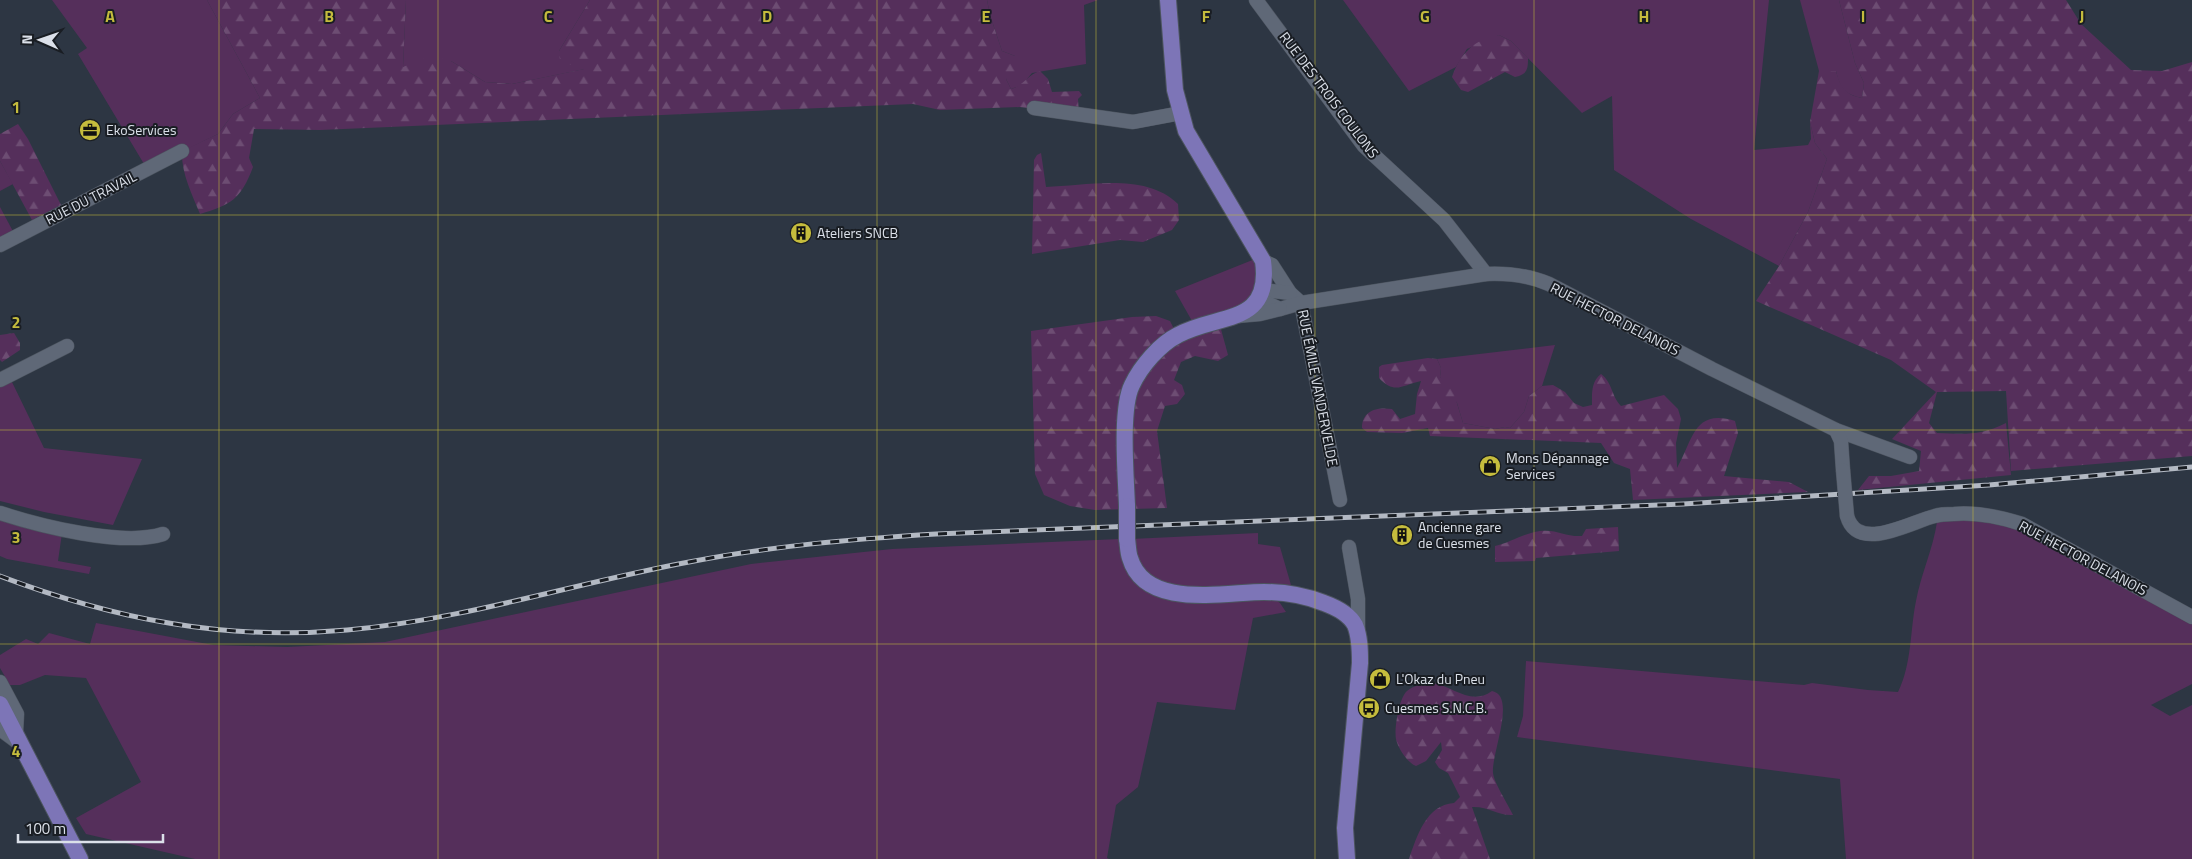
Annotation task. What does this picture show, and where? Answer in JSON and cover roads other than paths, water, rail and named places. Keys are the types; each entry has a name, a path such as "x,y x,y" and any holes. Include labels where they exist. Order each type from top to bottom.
{"main road":[{"name":"RUE ÉMILE VANDERVELDE","path":"1168,0 1175,90 1181,113 1195,148 1263,261 1265,279 1261,295"},
{"path":"1261,295 1237,316 1177,335 1164,345 1132,385 1126,416 1127,539 1130,558 1134,567 1146,582 1161,590 1178,594 1202,595 1266,592 1318,601 1333,606 1351,620 1358,636 1360,663 1345,828 1347,859"},
{"path":"0,704 12,731 80,859"}],"street":[{"name":"RUE DES TROIS COULONS","path":"1256,0 1364,146 1444,220 1486,274"},
{"path":"1034,108 1133,122 1181,113"},
{"name":"RUE DU TRAVAIL","path":"0,245 182,151"},
{"name":"RUE ÉMILE VANDERVELDE","path":"1263,261 1272,265 1290,293 1301,303 1340,500"},
{"name":"RUE HECTOR DELANOIS","path":"1237,316 1260,314 1301,303 1486,274 1506,273 1549,284 1712,369 1836,430 1910,457"},
{"path":"1261,295 1290,293"},
{"path":"1261,295 1280,309"},
{"path":"0,380 67,346"},
{"name":"RUE HECTOR DELANOIS","path":"1836,430 1840,437 1847,516 1849,522 1864,534 1876,535 1936,516 1979,514 2008,519 2022,524 2192,617"},
{"path":"0,512 33,522 100,535 144,538 163,534"},
{"path":"1349,547 1358,599 1358,636"},
{"path":"0,682 17,714 12,731"}],"railway":[{"path":"0,576 85,604 127,615 213,629 301,633 347,630 433,618 720,556 781,547 843,541 936,534 1683,504 1989,485 2192,467"}],"place":[{"name":"EkoServices","path":"90,130"},
{"name":"Ateliers SNCB","path":"801,233"},
{"name":"Mons Dépannage Services","path":"1490,466"},
{"name":"Ancienne gare de Cuesmes","path":"1402,535"},
{"name":"L'Okaz du Pneu","path":"1380,679"},
{"name":"Cuesmes S.N.C.B.","path":"1369,708"}]}
